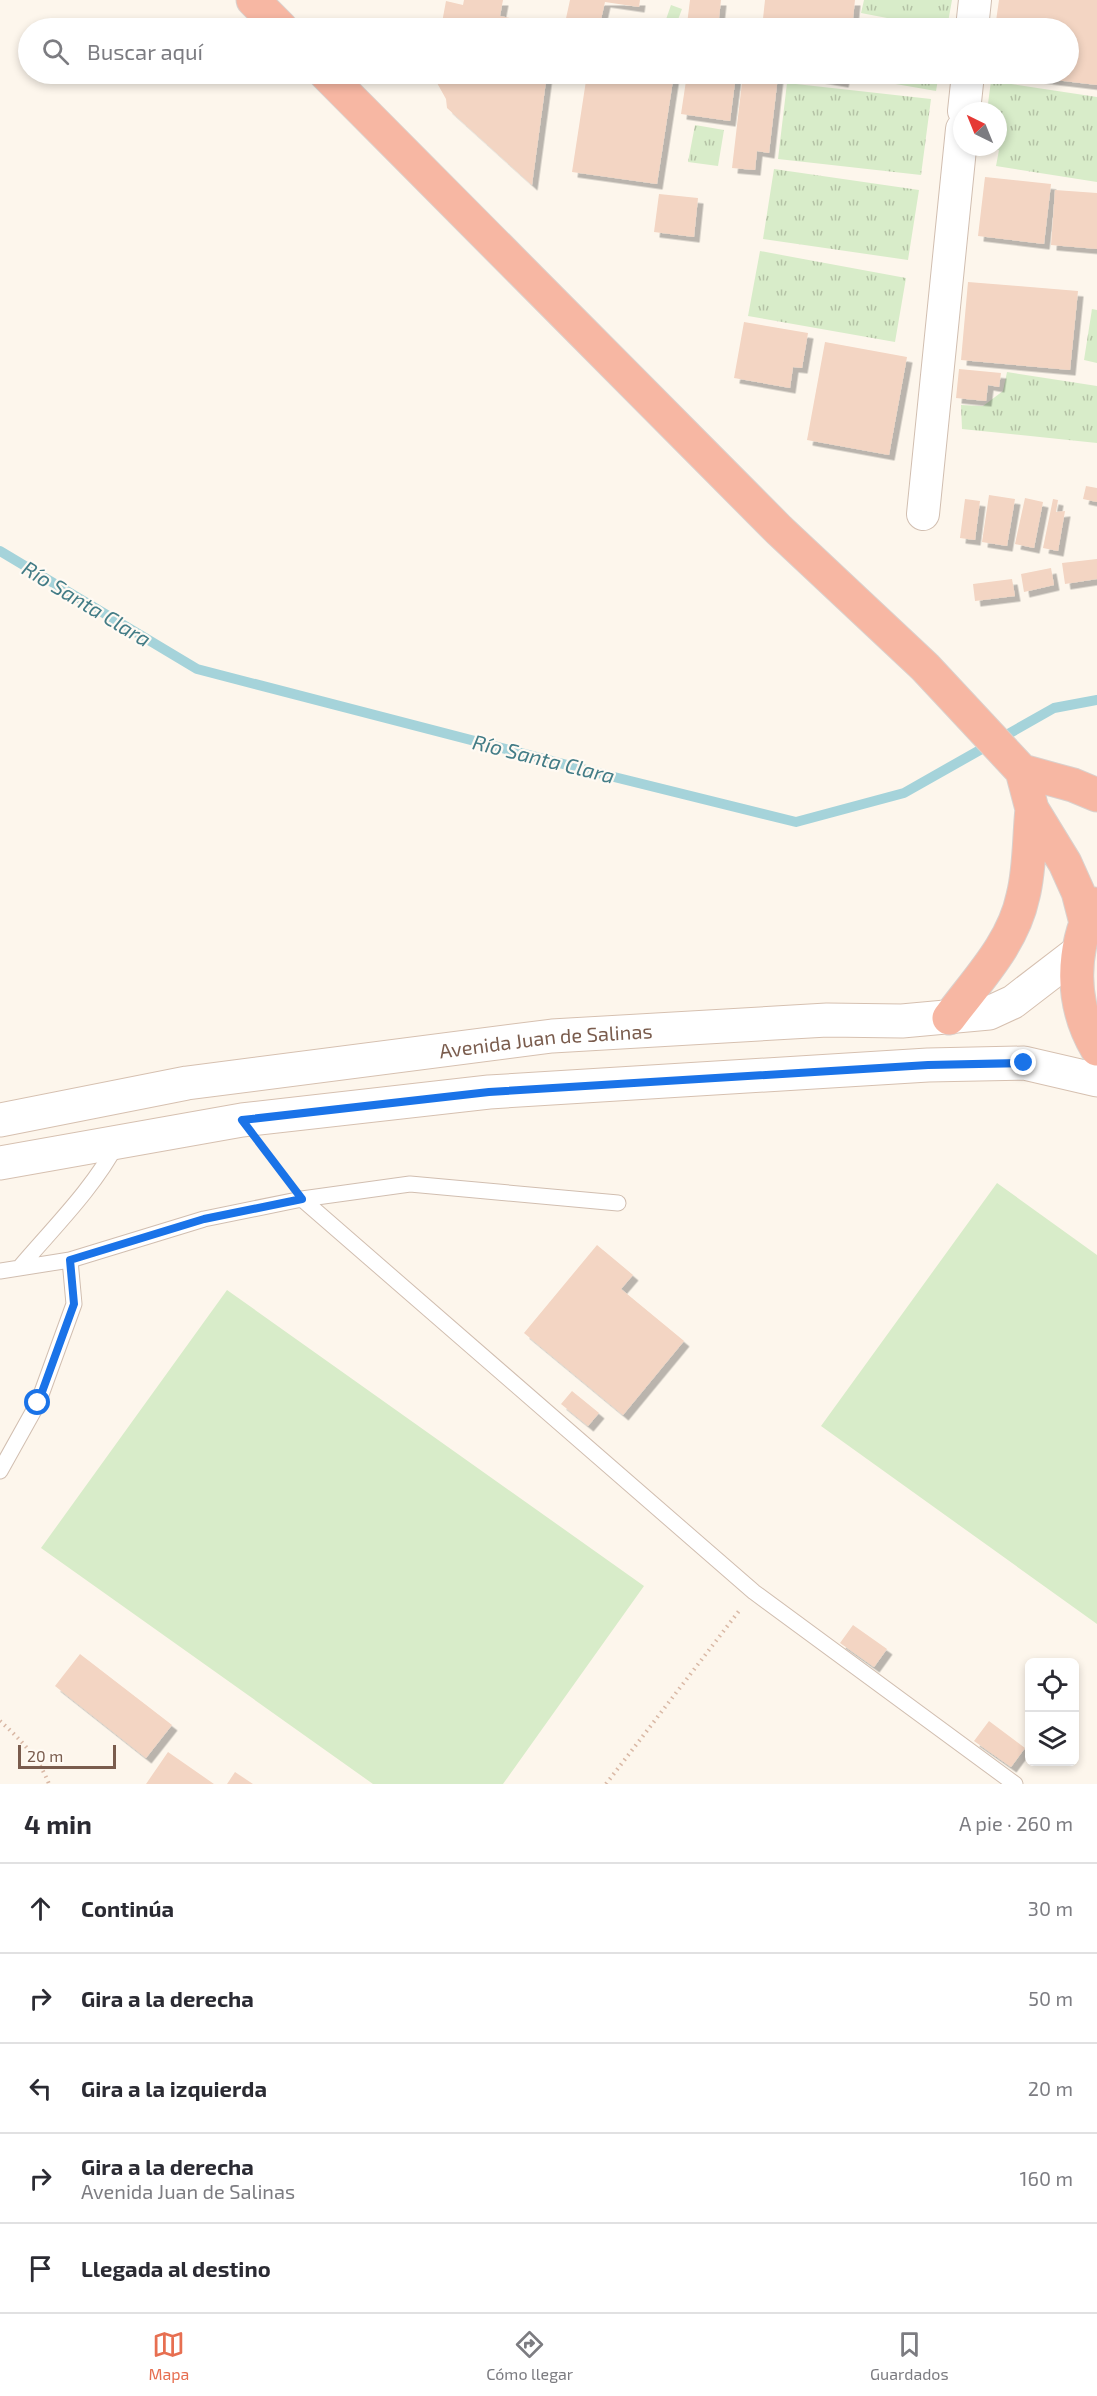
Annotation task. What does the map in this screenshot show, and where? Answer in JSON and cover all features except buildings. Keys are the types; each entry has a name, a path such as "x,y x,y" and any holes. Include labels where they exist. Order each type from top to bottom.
{"highway":[{"path":"253,0 271,18"},
{"path":"336,84 779,530 925,667 1016,764 1032,809 1065,862 1078,892 1087,925 1076,981 1080,1009 1088,1033 1097,1049"},
{"path":"1016,764 1097,795"},
{"path":"949,1018 1000,952 1015,923 1024,896 1032,809"}],"main road":[{"name":"Avenida Juan de Salinas","path":"0,1120 186,1083 552,1036 827,1020 902,1021 989,1013 1013,1002 1087,925"},
{"path":"0,1163 242,1120 489,1092 928,1065 1024,1063 1097,1080"}],"street":[{"path":"973,18 975,0"},
{"path":"965,102 967,84"},
{"path":"923,514 959,156"}],"lane":[{"path":"20,1267 92,1185 104,1169 118,1141"},
{"path":"0,1271 70,1260 204,1219 302,1199 410,1184 618,1203"},
{"path":"302,1199 754,1592 1016,1784"},
{"path":"0,1471 38,1403 74,1304 70,1260"}],"path":[{"path":"242,1120 302,1199"},
{"path":"606,1784 754,1592"},
{"path":"0,1721 21,1740 43,1769 49,1784"}],"green space":[{"path":"864,0 952,0 949,18 887,18 861,13"},
{"path":"671,5 682,9 679,18 666,18"},
{"path":"787,84 931,99 921,175 778,159"},
{"path":"896,84 937,84 936,91"},
{"path":"991,84 1011,84 1097,97 1097,182 996,166 998,156 1007,156 1007,102 988,102"},
{"path":"695,125 724,130 718,166 688,162"},
{"path":"774,169 919,190 908,260 763,239"},
{"path":"760,251 906,278 895,342 748,316"},
{"path":"1092,309 1097,310 1097,363 1084,360"},
{"path":"1007,372 1097,386 1097,443 962,429 961,405 983,406 1003,391"},
{"path":"997,1183 1097,1255 1097,1624 821,1426"},
{"path":"227,1290 644,1586 503,1784 373,1784 41,1548"}],"waterway":[{"name":"Río Santa Clara","path":"0,551 197,669 796,822 904,793 1054,708 1097,700"}],"route":[{"path":"38,1403 74,1304 70,1260 204,1219 302,1199 242,1120 489,1092 928,1065 1024,1063"}]}
